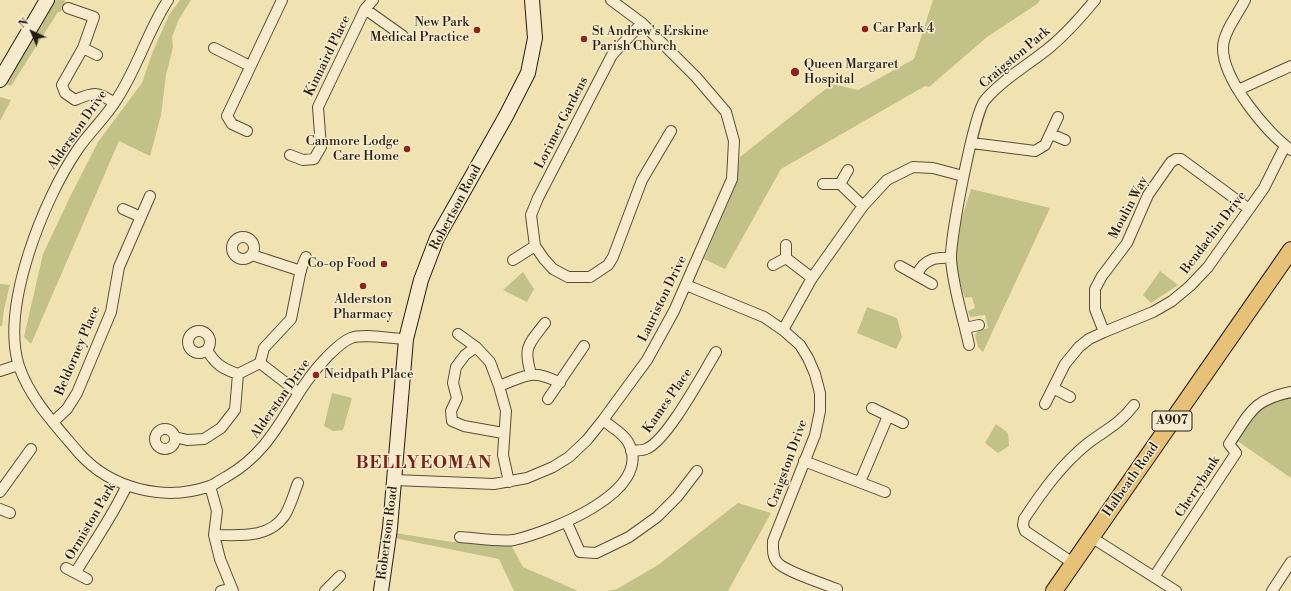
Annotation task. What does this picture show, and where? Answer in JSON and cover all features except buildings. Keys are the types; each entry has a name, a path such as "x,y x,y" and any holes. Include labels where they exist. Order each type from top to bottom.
{"main road":[{"name":"Halbeath Road","path":"1054,591 1291,250"}],"street":[{"path":"0,80 47,0"},
{"name":"Alderston Drive","path":"168,0 161,11 130,78 114,103 78,148 59,180 43,213 23,274 13,320 14,343 18,365 32,393 53,422 89,463 103,473 128,485 168,494 210,486 241,468 265,446 317,367 337,347 352,338 406,339"},
{"path":"247,131 232,124 227,116 282,0"},
{"name":"Kinnaird Place","path":"290,155 303,160 314,159 320,147 318,107 365,9 373,0"},
{"name":"Robertson Road","path":"380,591 390,528 406,339 421,280 437,238 506,116 528,73 535,38 532,0"},
{"name":"Lauriston Drive","path":"394,480 494,484 527,478 553,467 569,457 587,440 647,360 686,285 732,179 734,141 726,112 696,76 642,23 611,0"},
{"name":"Craigston Park","path":"969,345 954,282 951,258 963,176 984,101 996,89 1050,47 1078,21 1095,0"},
{"path":"1245,0 1227,33 1223,48 1226,62 1238,90 1259,120 1288,148"},
{"path":"68,8 94,17 83,48 62,85 65,93 75,100 91,94 103,95 114,103"},
{"name":"Kinnaird Place","path":"365,9 403,36"},
{"name":"Lorimer Gardens","path":"642,23 612,55 538,198 531,215 535,246 553,269 568,277 590,276 608,265 620,239 642,180 671,131"},
{"path":"83,48 97,55"},
{"path":"214,48 250,66"},
{"path":"1238,90 1291,66"},
{"path":"972,143 1035,151 1045,145 1058,117"},
{"path":"1050,134 1065,140"},
{"name":"Bendachin Drive","path":"1045,404 1070,356 1089,339 1153,312 1172,301 1190,286 1208,267 1264,188 1288,148"},
{"name":"Moulin Way","path":"1104,332 1095,309 1095,289 1102,276 1127,243 1148,195 1171,162 1176,159 1182,159 1249,209"},
{"path":"783,330 812,278 863,206 887,180 913,167 933,168 963,176"},
{"path":"840,184 848,170"},
{"path":"823,184 840,184 863,206"},
{"name":"Beldorney Place","path":"53,422 67,409 77,393 111,312 119,267 150,196"},
{"path":"123,209 141,217"},
{"path":"786,245 786,258"},
{"path":"512,260 535,246"},
{"path":"252,255 301,271"},
{"path":"207,350 213,360 223,370 238,374 260,363 264,348 291,319 301,271 306,257"},
{"path":"786,258 812,278"},
{"path":"773,265 786,258"},
{"path":"917,275 920,268 936,258 951,258"},
{"path":"900,266 932,284"},
{"name":"Craigston Drive","path":"686,285 764,316 800,345 808,358 820,393 820,412 815,435 773,541 773,553 777,562 785,568 836,589"},
{"path":"532,374 526,357 527,347 544,323"},
{"path":"965,328 978,325"},
{"path":"458,334 476,347 490,362 499,386 506,411 503,433 503,455 509,482"},
{"path":"548,399 584,346"},
{"path":"476,347 465,355 456,367 453,384 457,398 451,412 452,421 464,426 503,433"},
{"name":"Kames Place","path":"631,451 646,449 660,439 690,395 716,352"},
{"path":"260,363 299,393"},
{"path":"0,371 18,365"},
{"path":"175,437 187,440 204,439 221,428 234,410 238,374"},
{"path":"499,386 532,374 539,374 560,383"},
{"path":"1053,388 1070,397"},
{"name":"Cherrybank","path":"1154,577 1236,453 1229,444 1255,406 1272,396 1291,392"},
{"path":"1073,563 1025,531 1023,525 1024,519 1050,481 1068,462 1087,444 1120,422 1134,405"},
{"path":"872,408 903,423"},
{"path":"860,482 888,416"},
{"path":"460,537 513,540 567,523 600,504 616,491 624,482 632,464 631,451 629,443 623,435 603,420"},
{"path":"0,492 31,449"},
{"path":"804,461 885,492"},
{"path":"567,523 580,552 596,553 629,537 657,517 677,497 697,472"},
{"path":"214,535 253,535 269,530 285,515 298,483"},
{"name":"Ormiston Park","path":"76,572 99,533 114,512 128,485"},
{"path":"210,486 217,511 214,535 220,559 233,590 221,591"},
{"path":"0,509 10,513"},
{"path":"1091,537 1172,590"},
{"path":"1272,591 1291,562"},
{"name":"Ormiston Park","path":"66,568 76,572 87,580"},
{"path":"325,591 340,576"}],"green space":[{"path":"51,0 65,0 61,12 58,12 11,86 2,82"},
{"path":"180,0 191,0 178,21 172,37 173,47 166,75 161,115 150,156 119,141 31,344 24,337 43,254 98,142 142,83 153,51 169,15"},
{"path":"933,0 1040,0 1037,4 987,37 929,87 925,86 781,169 725,269 704,259 735,187 740,157 832,84 858,90 914,59"},
{"path":"0,97 11,100 0,121"},
{"path":"971,189 1050,208 983,352 978,347 975,335 978,331 988,328 985,315 970,317 968,311 975,308 972,297 965,298 958,278 955,256 962,217"},
{"path":"1160,271 1178,285 1151,303 1143,295"},
{"path":"523,272 534,289 527,302 503,290"},
{"path":"0,284 10,285 4,309 2,326 0,326"},
{"path":"867,307 897,318 902,337 896,349 857,333"},
{"path":"332,393 352,398 343,430 333,431 324,426"},
{"path":"1291,395 1291,478 1236,440 1263,406"},
{"path":"996,424 1008,433 1009,446 998,453 985,443"},
{"path":"738,503 771,513 728,591 607,591 617,589 658,565"},
{"path":"395,533 452,542 511,545 523,567 578,591 514,591 499,559 394,538"}],"place":[{"name":"Car Park 4","path":"865,29"},
{"name":"New Park Medical Practice","path":"477,30"},
{"name":"St Andrew's Erskine Parish Church","path":"584,39"},
{"name":"Queen Margaret Hospital","path":"795,72"},
{"name":"Canmore Lodge Care Home","path":"407,149"},
{"name":"Co-op Food","path":"384,264"},
{"name":"Alderston Pharmacy","path":"363,286"},
{"name":"Neidpath Place","path":"316,375"}],"district":[{"name":"BELLYEOMAN","path":"424,464"}]}
